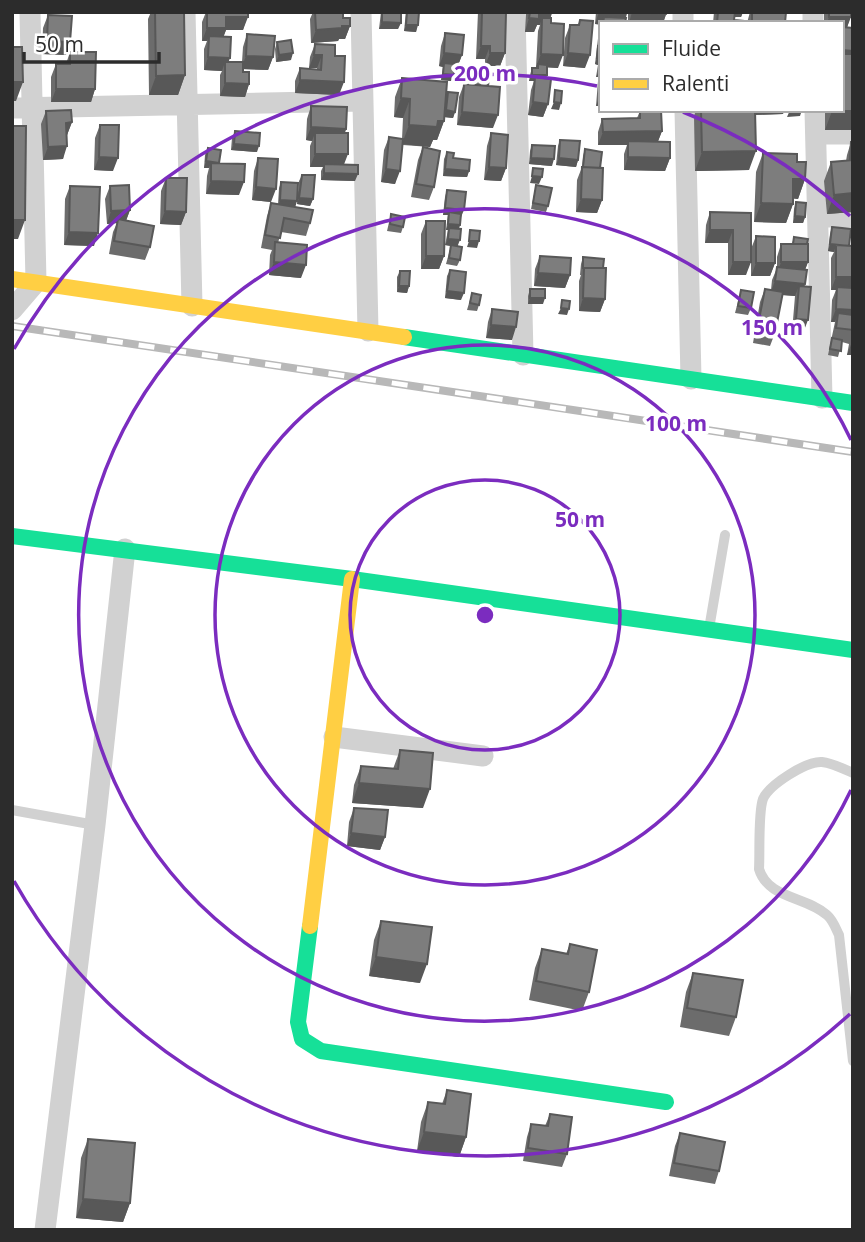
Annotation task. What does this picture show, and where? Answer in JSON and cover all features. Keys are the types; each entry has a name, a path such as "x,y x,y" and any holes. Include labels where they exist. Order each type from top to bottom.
{"main road":[{"path":"12,279 853,403"},
{"path":"12,536 352,579 853,650"},
{"path":"352,579 298,1022 302,1039 321,1051 666,1102"}],"street":[{"path":"12,310 36,282 22,108 30,12"},
{"path":"186,12 192,306"},
{"path":"361,12 368,331"},
{"path":"515,12 523,355"},
{"path":"22,108 363,101"},
{"path":"685,112 691,379"},
{"path":"815,112 822,398"},
{"path":"816,134 853,134"},
{"path":"818,217 853,217"},
{"path":"45,1230 95,825 125,549"},
{"path":"334,737 483,756"}],"lane":[{"path":"709,630 725,535"},
{"path":"853,773 822,762 808,765 770,790 763,800 759,869 762,880 769,887 829,916 839,935 853,1061"},
{"path":"12,810 95,825"}],"building":[{"path":"155,12 184,12 185,75 156,76"},
{"path":"207,12 248,12 248,17 226,17 226,28 207,28"},
{"path":"315,12 343,12 343,18 350,18 350,26 316,30"},
{"path":"382,12 401,12 401,23 382,22"},
{"path":"407,12 419,12 418,25 406,25"},
{"path":"482,12 506,12 505,53 490,53 490,46 481,46"},
{"path":"530,12 539,12 539,19 529,18"},
{"path":"635,12 667,12 666,14"},
{"path":"718,12 735,12 734,20 744,21 717,21"},
{"path":"752,12 786,12 785,21 752,21"},
{"path":"829,12 851,12 851,17 829,17"},
{"path":"48,15 72,16 70,42 47,41"},
{"path":"604,17 626,18 625,21 603,21"},
{"path":"542,18 551,18 551,23 564,24 563,55 541,54"},
{"path":"580,20 593,21 590,55 568,53 570,25 579,25"},
{"path":"844,27 853,28 853,51 844,50"},
{"path":"445,33 464,35 462,55 444,53"},
{"path":"247,34 275,36 273,57 246,56"},
{"path":"209,36 231,37 230,58 208,57"},
{"path":"291,40 293,53 279,55 277,42"},
{"path":"315,44 335,45 335,56 345,56 344,82 300,80 300,68 321,70 322,55 314,55"},
{"path":"12,47 22,47 23,82 12,82"},
{"path":"70,52 96,52 95,89 56,89 56,64 70,64"},
{"path":"844,54 853,54 853,111 844,111"},
{"path":"225,62 243,62 243,72 249,72 249,84 225,83"},
{"path":"444,63 454,64 454,75 443,74"},
{"path":"538,64 547,65 547,75 532,75 532,68 538,68"},
{"path":"472,69 490,71 488,86 470,84"},
{"path":"535,77 551,79 548,104 533,102"},
{"path":"402,78 447,82 444,121 438,121 437,127 409,125 410,99 401,98"},
{"path":"464,84 500,87 498,115 462,112"},
{"path":"555,90 562,91 561,103 554,102"},
{"path":"448,92 458,93 455,112 446,110"},
{"path":"311,106 347,107 346,129 311,127"},
{"path":"71,110 72,122 66,123 67,146 48,147 46,111"},
{"path":"640,112 661,112 662,131 603,132 602,119 640,118"},
{"path":"701,112 755,112 756,151 702,152"},
{"path":"100,125 119,125 118,158 99,157"},
{"path":"12,126 26,126 25,220 12,220"},
{"path":"235,131 260,133 259,146 234,144"},
{"path":"315,133 348,133 348,154 315,154"},
{"path":"491,133 508,135 506,168 489,167"},
{"path":"389,137 403,139 400,171 386,169"},
{"path":"560,140 580,141 578,160 559,158"},
{"path":"628,141 670,142 670,158 628,157"},
{"path":"853,142 853,160 850,159"},
{"path":"532,145 555,146 554,159 531,158"},
{"path":"423,147 440,151 434,187 416,184"},
{"path":"208,148 221,150 219,163 206,161"},
{"path":"585,149 602,152 600,168 583,167"},
{"path":"447,152 454,153 453,158 470,160 469,171 445,169"},
{"path":"763,153 797,154 797,162 806,162 805,179 793,179 793,204 761,203"},
{"path":"258,158 278,159 276,189 256,187"},
{"path":"853,160 853,193 834,195 831,162"},
{"path":"211,163 245,164 244,182 211,181"},
{"path":"324,164 358,165 358,174 324,173"},
{"path":"582,167 603,168 602,200 581,199"},
{"path":"533,168 543,169 542,177 532,176"},
{"path":"302,175 315,175 313,199 299,198"},
{"path":"166,178 187,178 186,212 165,211"},
{"path":"281,182 298,183 297,201 280,200"},
{"path":"129,185 130,210 111,211 110,186"},
{"path":"536,185 552,188 548,206 533,203"},
{"path":"70,186 100,187 98,233 69,232"},
{"path":"447,190 466,192 464,210 445,208"},
{"path":"796,202 806,203 805,217 795,216"},
{"path":"271,203 313,210 310,223 284,218 280,238 265,235"},
{"path":"449,212 461,214 460,225 448,224"},
{"path":"710,212 751,213 751,262 733,262 733,230 710,230"},
{"path":"391,214 405,217 403,227 390,224"},
{"path":"118,219 154,226 150,247 114,241"},
{"path":"426,221 445,221 444,256 426,256"},
{"path":"832,227 851,229 849,246 830,244"},
{"path":"449,228 461,229 460,240 448,239"},
{"path":"470,230 480,231 479,241 469,241"},
{"path":"756,236 775,237 775,263 756,263"},
{"path":"794,237 808,239 807,244 793,244"},
{"path":"275,242 307,245 306,265 274,262"},
{"path":"781,244 808,244 808,262 781,262"},
{"path":"451,245 462,247 460,260 449,258"},
{"path":"836,245 853,246 853,277 836,277"},
{"path":"540,256 571,258 570,275 538,273"},
{"path":"583,257 604,259 603,268 583,268"},
{"path":"777,267 807,270 805,284 775,281"},
{"path":"584,268 606,268 605,299 583,298"},
{"path":"450,270 466,272 464,293 447,291"},
{"path":"400,271 410,271 409,286 399,286"},
{"path":"799,286 811,287 808,320 796,319"},
{"path":"837,287 853,288 853,310 836,309"},
{"path":"530,289 545,289 545,298 530,298"},
{"path":"765,289 783,292 775,333 757,330"},
{"path":"741,290 754,292 751,308 738,306"},
{"path":"472,293 481,295 479,305 470,303"},
{"path":"562,300 570,301 569,309 561,308"},
{"path":"492,309 518,312 516,327 491,325"},
{"path":"838,313 853,315 853,330 836,328"},
{"path":"832,338 842,340 841,351 830,349"},
{"path":"400,750 433,753 430,789 359,783 361,766 398,769"},
{"path":"354,808 388,810 385,837 351,833"},
{"path":"381,921 432,927 427,964 376,957"},
{"path":"570,944 597,950 589,992 536,981 542,949 568,954"},
{"path":"693,973 743,980 736,1017 687,1008"},
{"path":"447,1090 471,1094 466,1137 424,1132 428,1102 445,1104"},
{"path":"550,1114 572,1117 567,1154 528,1148 531,1124 548,1126"},
{"path":"680,1133 725,1142 719,1171 674,1163"},
{"path":"88,1139 135,1143 130,1203 83,1199"}],"railway":[{"path":"12,326 853,452"}],"traffic: fast":[{"path":"404,337 853,403"},
{"path":"12,536 352,579 853,650"},
{"path":"310,926 298,1022 302,1039 321,1051 666,1102"}],"traffic: slow":[{"path":"12,279 404,337"},
{"path":"310,926 352,579"}]}
